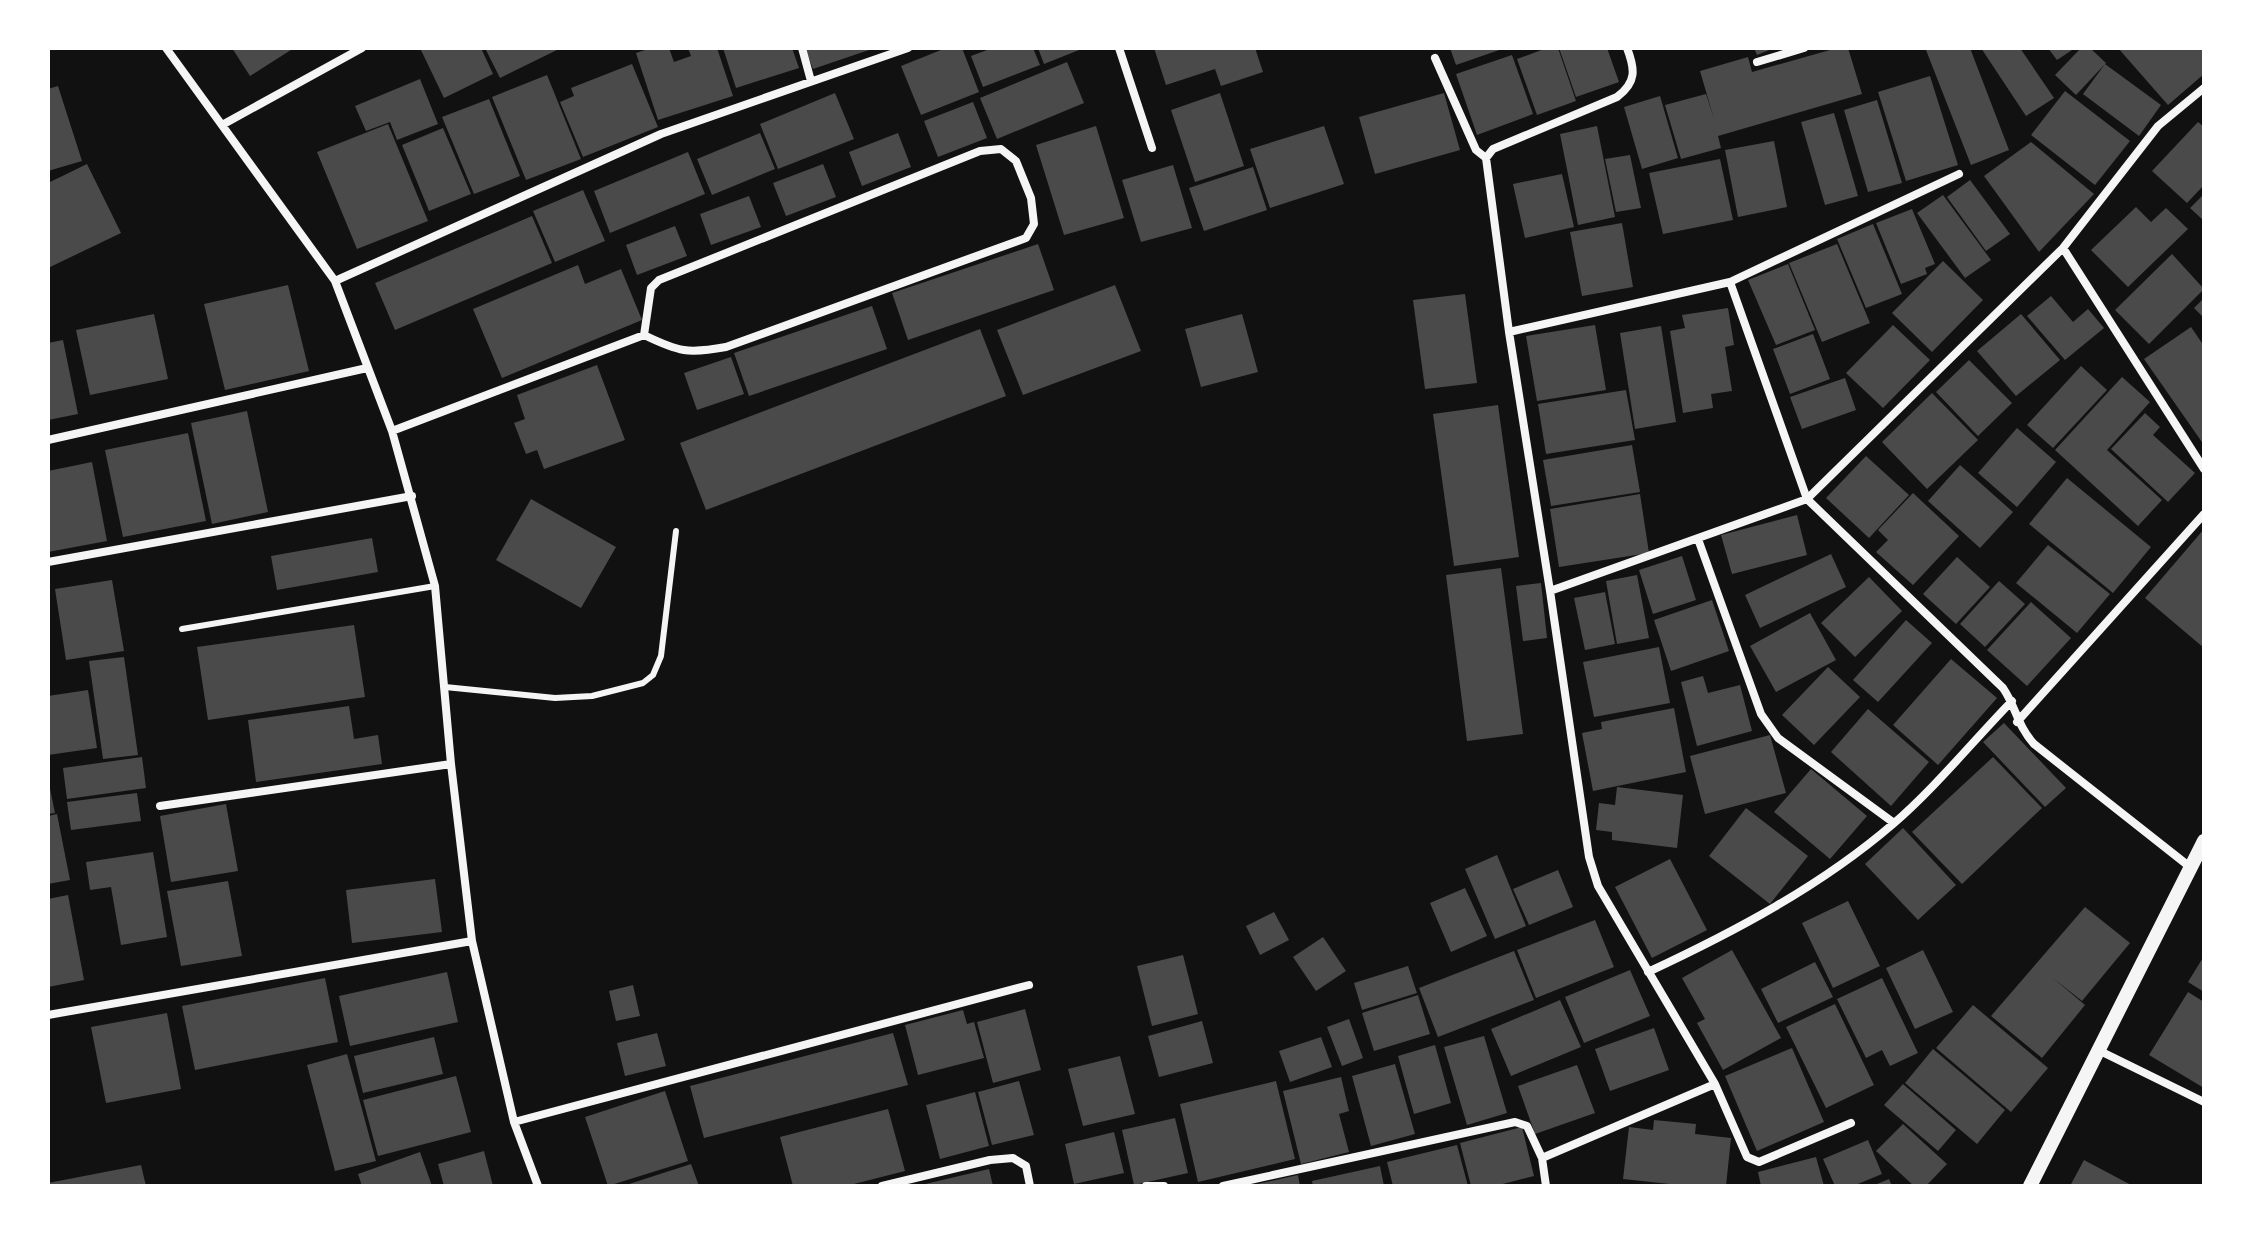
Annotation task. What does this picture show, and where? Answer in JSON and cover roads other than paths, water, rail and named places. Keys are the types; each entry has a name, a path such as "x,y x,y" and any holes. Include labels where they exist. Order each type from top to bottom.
{"street":[{"path":"166,48 335,281 392,431 435,586 451,764 472,941 514,1122 538,1186"},
{"path":"222,125 362,48"},
{"path":"802,48 811,81"},
{"path":"335,281 661,134 908,48"},
{"path":"1119,48 1152,148"},
{"path":"1486,158 1493,149 1617,97 1626,90 1634,72 1627,48"},
{"path":"1757,62 1804,48"},
{"path":"1435,58 1476,150 1486,158 1509,332 1589,857 1598,886 1715,1084 1747,1157 1755,1162 1851,1123"},
{"path":"1550,591 1807,499 2063,248 2158,126 2204,88"},
{"path":"392,431 644,335 666,346 693,353 726,347 1026,238 1034,224 1031,198 1016,161 1001,149 980,151 659,280 651,288 644,335"},
{"path":"1509,332 1730,282 1959,174"},
{"path":"2063,248 2204,469"},
{"path":"1730,282 1807,499 2003,688 2012,701 2017,722 2034,744 2190,867"},
{"path":"48,440 367,368"},
{"path":"48,562 412,496"},
{"path":"2017,722 2204,514"},
{"path":"1698,539 1768,726 1778,738 1894,823"},
{"path":"1648,972 1721,938 1846,860 1894,823 2012,701"},
{"path":"160,806 451,764"},
{"path":"2030,1186 2204,841"},
{"path":"48,1015 472,941"},
{"path":"514,1122 1029,985"},
{"path":"2100,1051 2204,1102"},
{"path":"1542,1158 1715,1084"},
{"path":"1223,1186 1515,1122 1527,1126 1542,1158 1546,1186"},
{"path":"882,1186 990,1160 1013,1158 1026,1166 1030,1186"},
{"path":"1146,1186 1164,1186"}],"lane":[{"path":"445,687 574,698 643,683 653,675 661,656 676,531"},
{"path":"182,629 435,586"}]}
